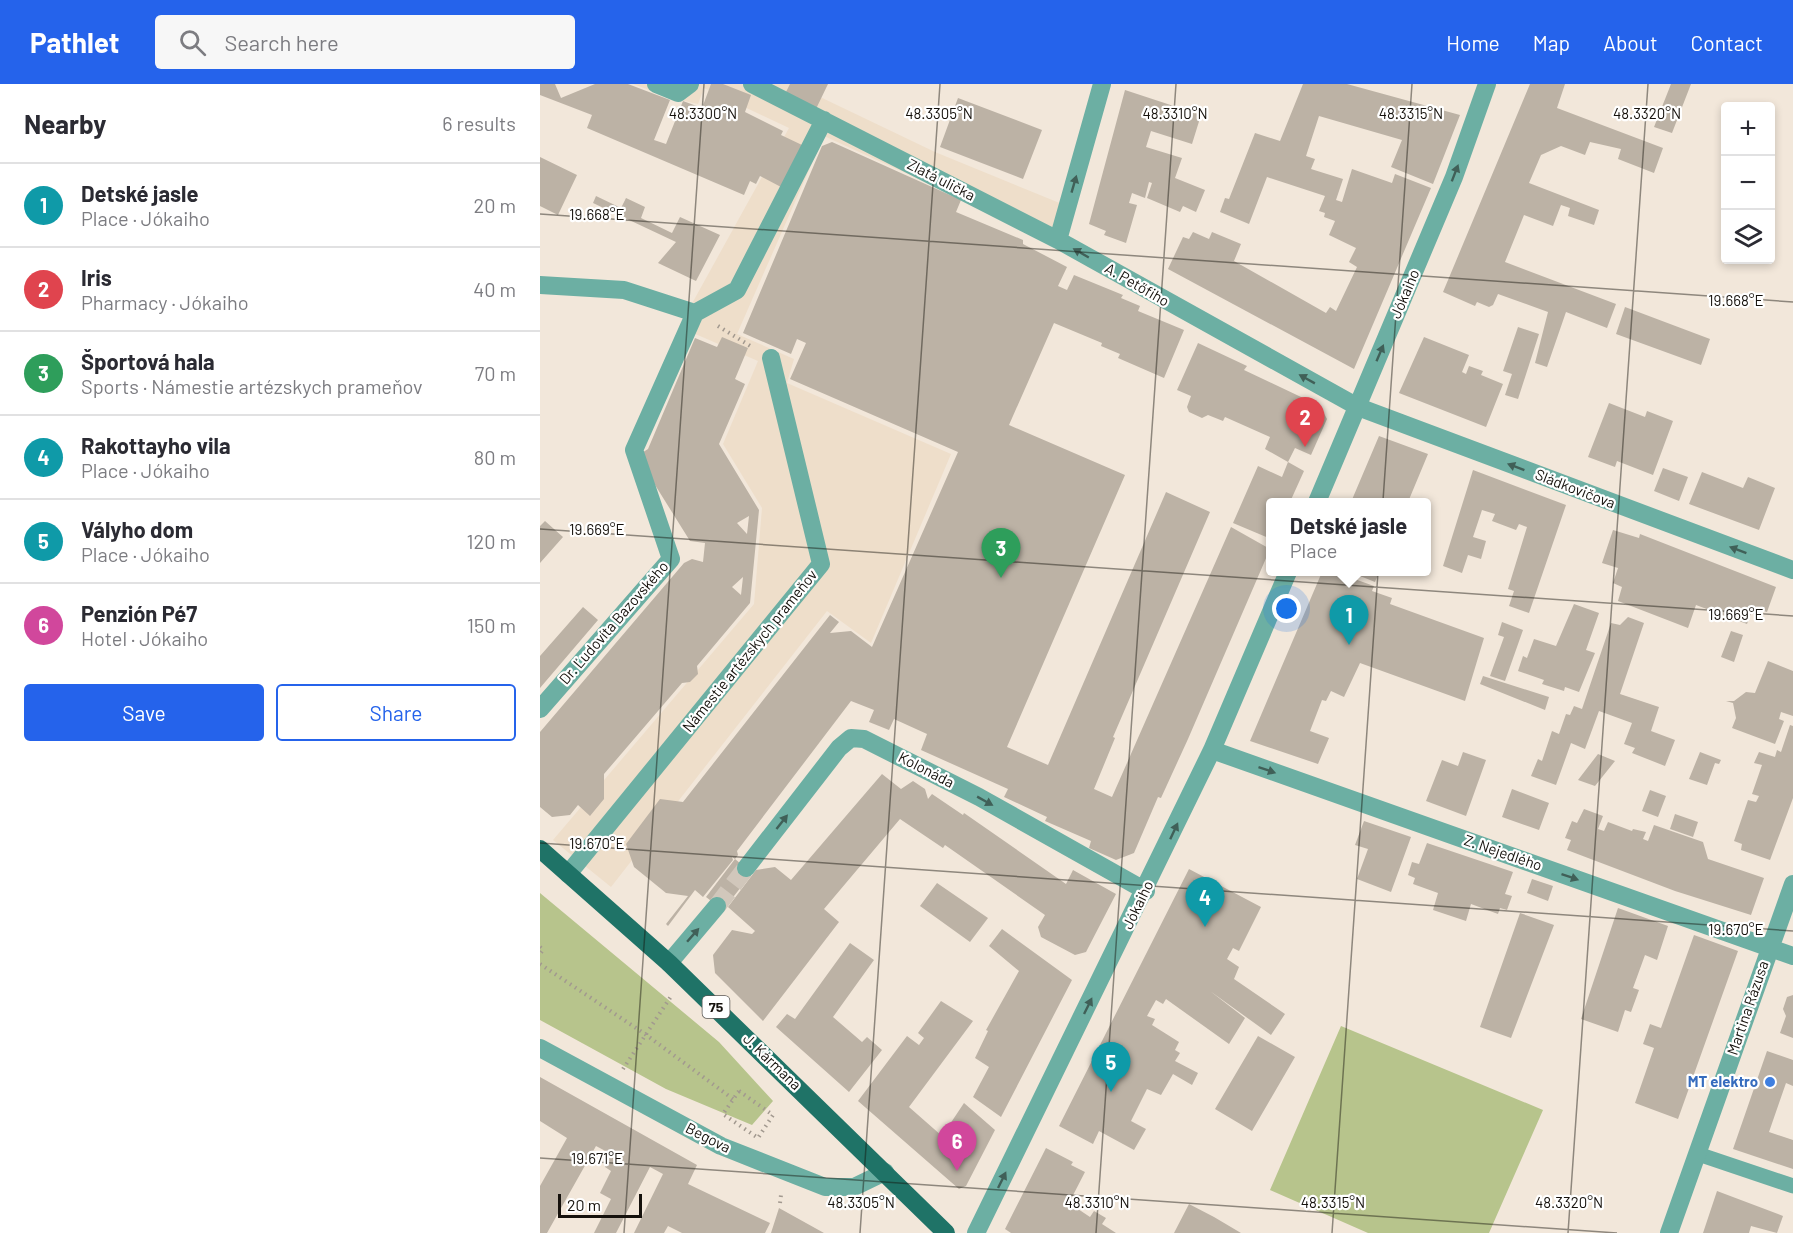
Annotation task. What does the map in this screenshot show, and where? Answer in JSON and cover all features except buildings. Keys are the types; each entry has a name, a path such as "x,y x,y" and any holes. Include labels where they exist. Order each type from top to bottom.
{"main road":[{"name":"J. Kármana","path":"540,849 669,963 946,1233"}],"street":[{"path":"656,84 678,93 690,84"},
{"name":"Zlatá ulička","path":"752,84 1058,240"},
{"path":"1058,240 1102,84"},
{"name":"Jókaiho","path":"1319,498 1454,177 1487,84"},
{"path":"540,285 624,290 695,313 737,290 824,120"},
{"name":"A. Petőfiho","path":"1058,240 1358,407"},
{"name":"Dr. Ľudovíta Bazovského","path":"540,709 671,559 634,450 695,313"},
{"name":"Námestie artézskych prameňov","path":"568,874 821,564 771,358"},
{"name":"Sládkovičova","path":"1358,407 1793,570"},
{"name":"Jókaiho","path":"976,1233 1146,891 1212,750 1286,576"},
{"name":"Kolonáda","path":"746,868 839,748 851,738 864,739 968,792 1146,891"},
{"name":"Z. Nejedlého","path":"1212,750 1793,956"},
{"name":"Martina Rázusa","path":"1669,1233 1793,884"},
{"path":"669,963 717,906"},
{"name":"Begova","path":"540,1048 721,1146 825,1187 854,1187 885,1172"}],"lane":[{"path":"1698,1154 1793,1186"}],"path":[{"path":"695,313 771,358"},
{"path":"540,947 543,950 540,954"},
{"path":"540,964 645,1035 732,1100"},
{"path":"611,1086 667,1002"},
{"path":"739,1091 773,1115 758,1138 723,1114 732,1100 739,1091"}],"shaded area":[{"path":"633,84 793,84 935,152 1062,204 1053,240 824,136 737,334 794,359 787,383 951,454 871,643 827,611 611,887 553,840 754,604 762,508 723,444 758,361 679,327 789,128 704,88 698,104 671,98"}],"green space":[{"path":"540,893 719,1042 773,1101 752,1125 666,1089 540,1020"},
{"path":"1341,1026 1543,1110 1489,1233 1368,1233 1270,1190"}],"tunnel":[{"path":"717,906 746,868"}],"place":[{"name":"Iris","path":"1305,447"},
{"name":"Športová hala","path":"1001,578"},
{"name":"Detské jasle","path":"1349,645"},
{"name":"Rakottayho vila","path":"1205,927"},
{"name":"MT elektro","path":"1770,1082"},
{"name":"Vályho dom","path":"1111,1092"},
{"name":"Penzión Pé7","path":"957,1171"}]}
